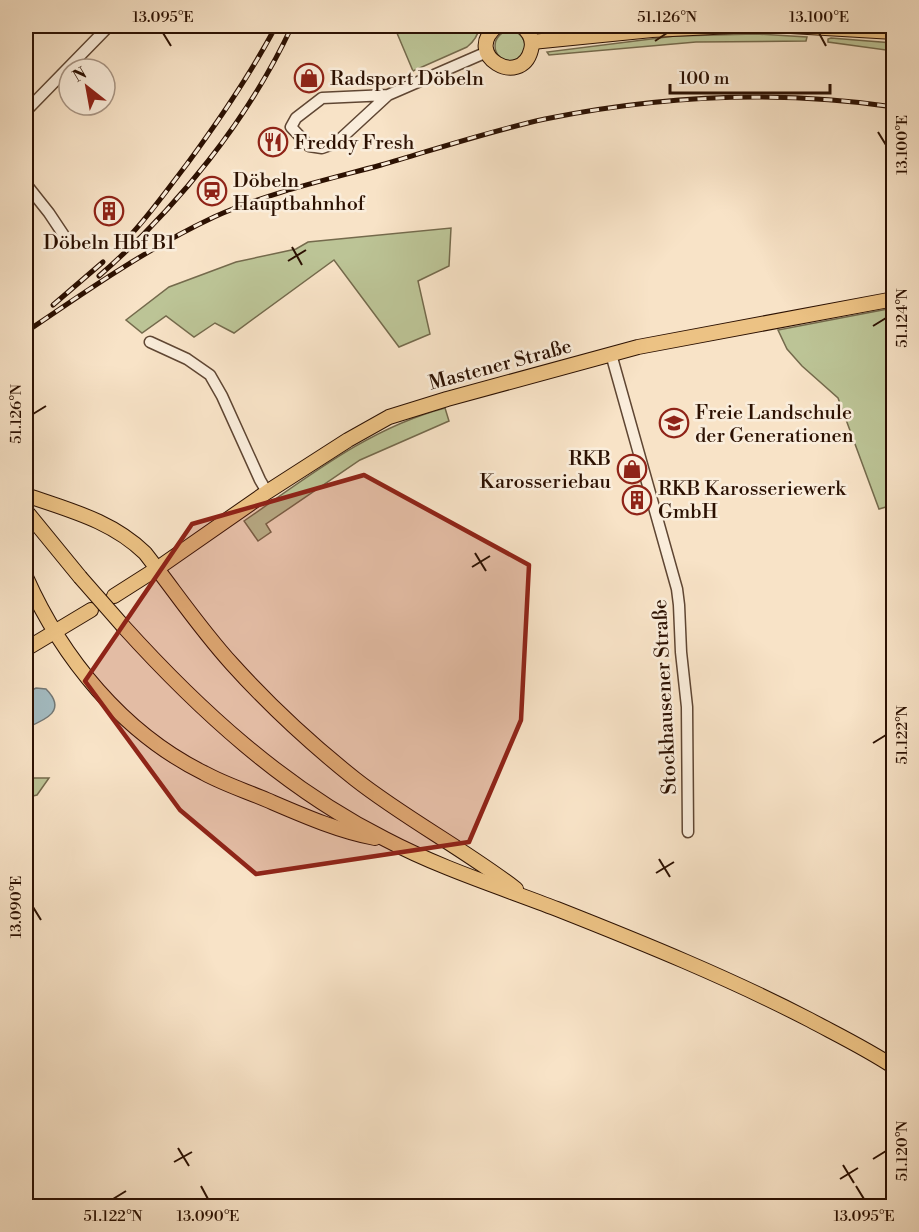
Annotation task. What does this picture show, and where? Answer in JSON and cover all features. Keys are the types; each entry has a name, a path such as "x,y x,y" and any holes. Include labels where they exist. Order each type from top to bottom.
{"main road":[{"path":"496,26 486,39 487,52 492,61 498,65 513,68 527,60 531,52 532,42 528,31 522,26"},
{"path":"532,42 636,31 734,26"},
{"path":"791,26 894,32"},
{"name":"Mastener Straße","path":"114,596 267,492 348,440 389,417 611,354 894,298"},
{"path":"26,495 104,523 135,543 158,568 203,630 232,664 314,746 396,810 492,870 530,899"},
{"path":"26,511 80,577 177,684 243,744 308,793 385,839 749,989 844,1038 894,1067"},
{"path":"26,577 38,605 55,633 94,687 121,714 162,748 203,773 301,815 358,835 385,839"},
{"path":"26,649 91,610"}],"street":[{"path":"26,111 109,26"},
{"path":"388,95 322,98 296,118 291,127 309,146 322,148 336,143 388,95 487,52"},
{"path":"26,184 69,243"},
{"path":"150,342 187,359 210,375 267,492"},
{"name":"Stockhausener Straße","path":"611,354 680,605 681,652 687,707 688,831"}],"highlighted area":[{"path":"364,475 529,565 521,720 469,842 256,874 180,810 85,681 192,524"}],"green space":[{"path":"394,26 480,26 476,38 467,47 413,71"},
{"path":"510,31 521,35 525,46 521,57 510,61 499,57 495,46 499,35"},
{"path":"756,34 807,37 806,41 696,42 549,55 547,52 675,36"},
{"path":"831,38 893,43 893,51 828,42"},
{"path":"451,228 449,266 418,281 430,334 399,347 334,260 234,333 215,323 194,337 166,316 142,333 126,320 169,287 236,262 296,249 308,242"},
{"path":"893,308 893,505 879,509 838,398 802,366 787,349 778,330"},
{"path":"445,408 449,421 360,460 266,524 271,532 258,541 244,521 340,455 391,428"},
{"path":"34,778 49,778 37,795 33,796 26,792 26,781"}],"water":[{"path":"36,688 46,689 55,703 54,709 46,718 26,728 26,693"}],"railway":[{"path":"127,239 158,203 211,130 245,79 276,26"},
{"path":"99,276 156,221 209,160 254,95 292,26"},
{"path":"26,332 141,256 189,229 234,208 504,129 588,111 719,98 807,98 894,107"},
{"path":"53,305 103,262"}],"place":[{"name":"Radsport Döbeln","path":"309,78"},
{"name":"Freddy Fresh","path":"273,142"},
{"name":"Döbeln Hauptbahnhof","path":"212,191"},
{"name":"Döbeln Hbf B1","path":"109,211"},
{"name":"Freie Landschule der Generationen","path":"674,423"},
{"name":"RKB Karosseriebau","path":"632,469"},
{"name":"RKB Karosseriewerk GmbH","path":"637,500"}]}
